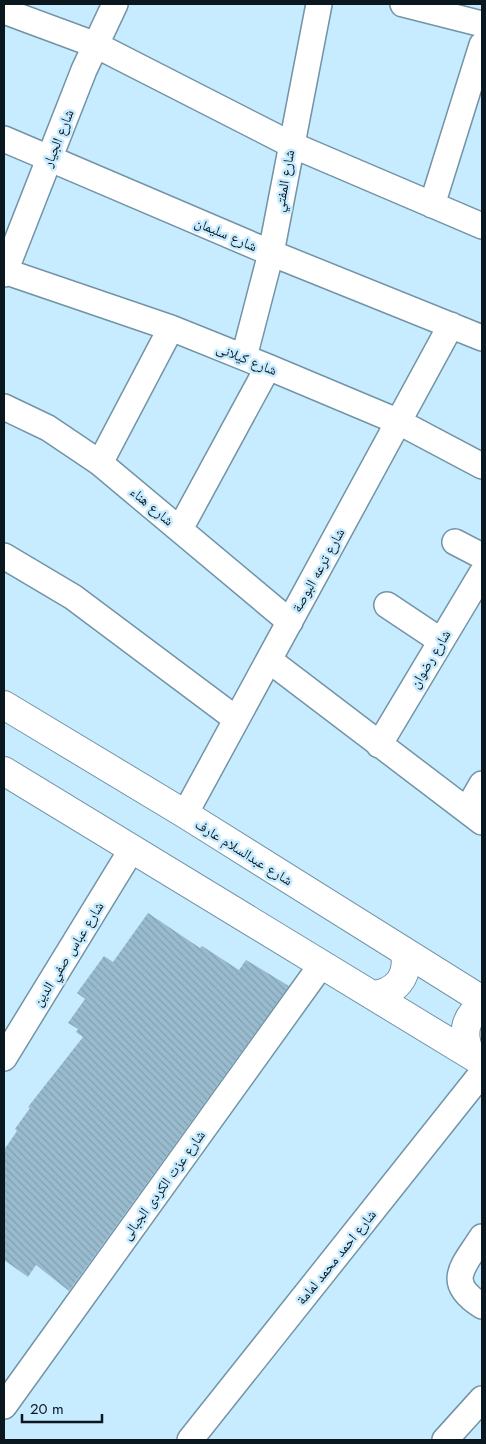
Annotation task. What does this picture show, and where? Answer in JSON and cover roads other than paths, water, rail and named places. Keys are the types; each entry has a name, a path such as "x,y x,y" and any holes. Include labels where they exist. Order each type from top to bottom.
{"main road":[{"name":"شارع عبدالسلام عارف","path":"4,705 185,814 482,1000"},
{"path":"4,771 322,964 479,1064"},
{"path":"372,995 382,994 400,983 405,974 407,963 405,953"},
{"path":"479,1064 466,1046 466,1025 471,1016 482,1006"}],"street":[{"name":"شارع الجيار","path":"4,272 96,45 115,4"},
{"name":"شارع المفتي","path":"244,357 271,253 290,144 319,4"},
{"path":"403,4 482,24"},
{"path":"4,11 96,45 290,144 482,226"},
{"path":"432,205 482,45"},
{"name":"شارع سليمان","path":"4,139 49,160 271,253 482,338"},
{"name":"شارع كيلانى","path":"4,272 171,328 244,357 399,422 482,466"},
{"name":"شارع ترعه البوصة","path":"185,814 450,325"},
{"path":"100,463 171,328"},
{"path":"180,529 268,367"},
{"name":"شارع هناء","path":"4,407 48,428 100,463 290,622"},
{"path":"456,542 482,556"},
{"path":"4,556 73,597 236,719"},
{"name":"شارع رضوان","path":"379,745 482,572"},
{"path":"387,605 441,641"},
{"path":"269,660 474,816 482,784"},
{"name":"شارع عباس صفي الدين","path":"8,1042 132,850"},
{"name":"شارع عزت الكردى الجبالى","path":"4,1406 322,964"},
{"name":"شارع احمد محمد لمامة","path":"190,1440 479,1064"},
{"path":"482,1237 465,1265 460,1278 463,1291 482,1306"},
{"path":"445,1440 482,1399"}]}
